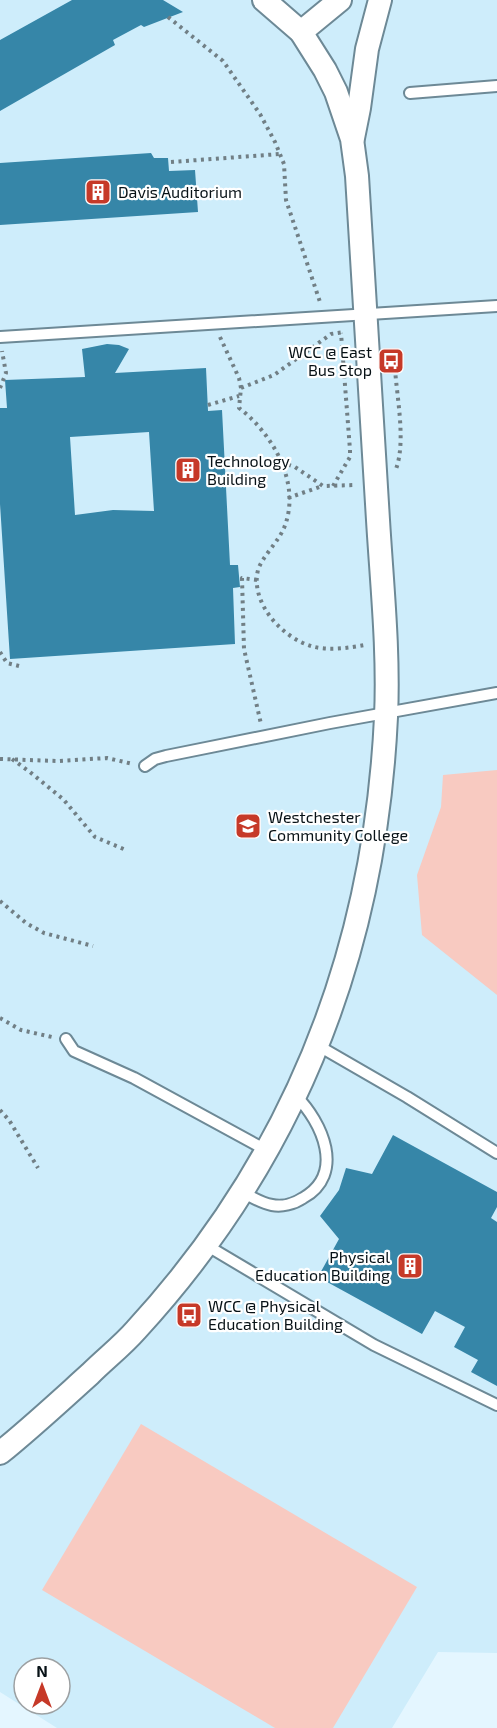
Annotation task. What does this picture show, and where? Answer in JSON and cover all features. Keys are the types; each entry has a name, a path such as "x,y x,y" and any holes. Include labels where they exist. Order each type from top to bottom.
{"street":[{"path":"0,1453 36,1424 135,1332 206,1245 268,1151 296,1096 341,980 357,926 374,841 382,785 387,713 386,643 357,176 352,139 336,92 315,52 301,32 264,0"},
{"path":"301,32 340,0"},
{"path":"352,139 359,108 367,49 380,0"}],"lane":[{"path":"410,93 497,86"},
{"path":"0,339 497,306"},
{"path":"145,766 155,759 497,693"},
{"path":"66,1040 74,1051 134,1078 268,1151"},
{"path":"317,1045 497,1153"},
{"path":"242,1192 273,1206 290,1204 305,1197 319,1184 327,1154 324,1138 310,1110 296,1096"},
{"path":"206,1245 374,1345 497,1405"}],"path":[{"path":"168,17 223,61 260,114 284,164 286,200 331,334"},
{"path":"171,162 280,154"},
{"path":"214,323 239,378 241,388 239,408 255,420 273,444 285,471 289,513 278,542 258,568 259,600 273,619 291,637 311,647 355,647 375,644"},
{"path":"333,486 350,457 341,333"},
{"path":"241,388 274,375 331,334 353,333"},
{"path":"0,339 6,372 0,388"},
{"path":"385,359 395,369 400,435 400,455 393,475"},
{"path":"208,405 239,396"},
{"path":"281,462 295,467 323,486"},
{"path":"288,498 323,486 365,484"},
{"path":"257,580 242,578 244,649 263,737"},
{"path":"0,652 7,663 19,666"},
{"path":"0,759 58,761 107,758 145,766"},
{"path":"12,759 63,799 95,837 126,850"},
{"path":"0,901 26,923 44,933 93,946"},
{"path":"0,1018 21,1030 66,1040"},
{"path":"0,1110 9,1120 38,1168"}],"shaded area":[{"name":"Westchester Community College","path":"0,0 497,0 497,1653 438,1652 392,1728 57,1728 38,1716 72,1716 72,1656 12,1656 12,1700 0,1692"},
{"path":"497,770 497,995 422,935 417,875 441,807 443,775"},
{"path":"141,1424 417,1587 333,1728 275,1728 42,1590"}],"building":[{"path":"72,0 163,0 183,12 144,27 141,25 113,40 115,45 0,111 0,40"},
{"name":"Davis Auditorium","path":"151,153 154,158 168,158 169,171 195,170 198,212 0,225 0,163"},
{"name":"Technology Building","path":"107,344 129,349 115,373 206,368 208,411 222,410 230,565 238,565 240,587 233,588 235,644 10,659 0,504 0,408 7,408 5,380 85,377 82,349","holes":["149,432 154,511 113,510 75,515 70,437"]},
{"name":"Physical Education Building","path":"393,1135 497,1192 497,1207 491,1218 497,1222 497,1386 471,1372 478,1360 454,1347 465,1327 435,1311 422,1334 318,1277 339,1239 320,1216 339,1190 346,1168 372,1174"}],"place":[{"name":"Davis Auditorium","path":"98,192"},
{"name":"WCC @ East Bus Stop","path":"391,361"},
{"name":"Technology Building","path":"188,470"},
{"name":"Westchester Community College","path":"248,826"},
{"name":"Physical Education Building","path":"410,1266"},
{"name":"WCC @ Physical Education Building","path":"189,1315"}]}
